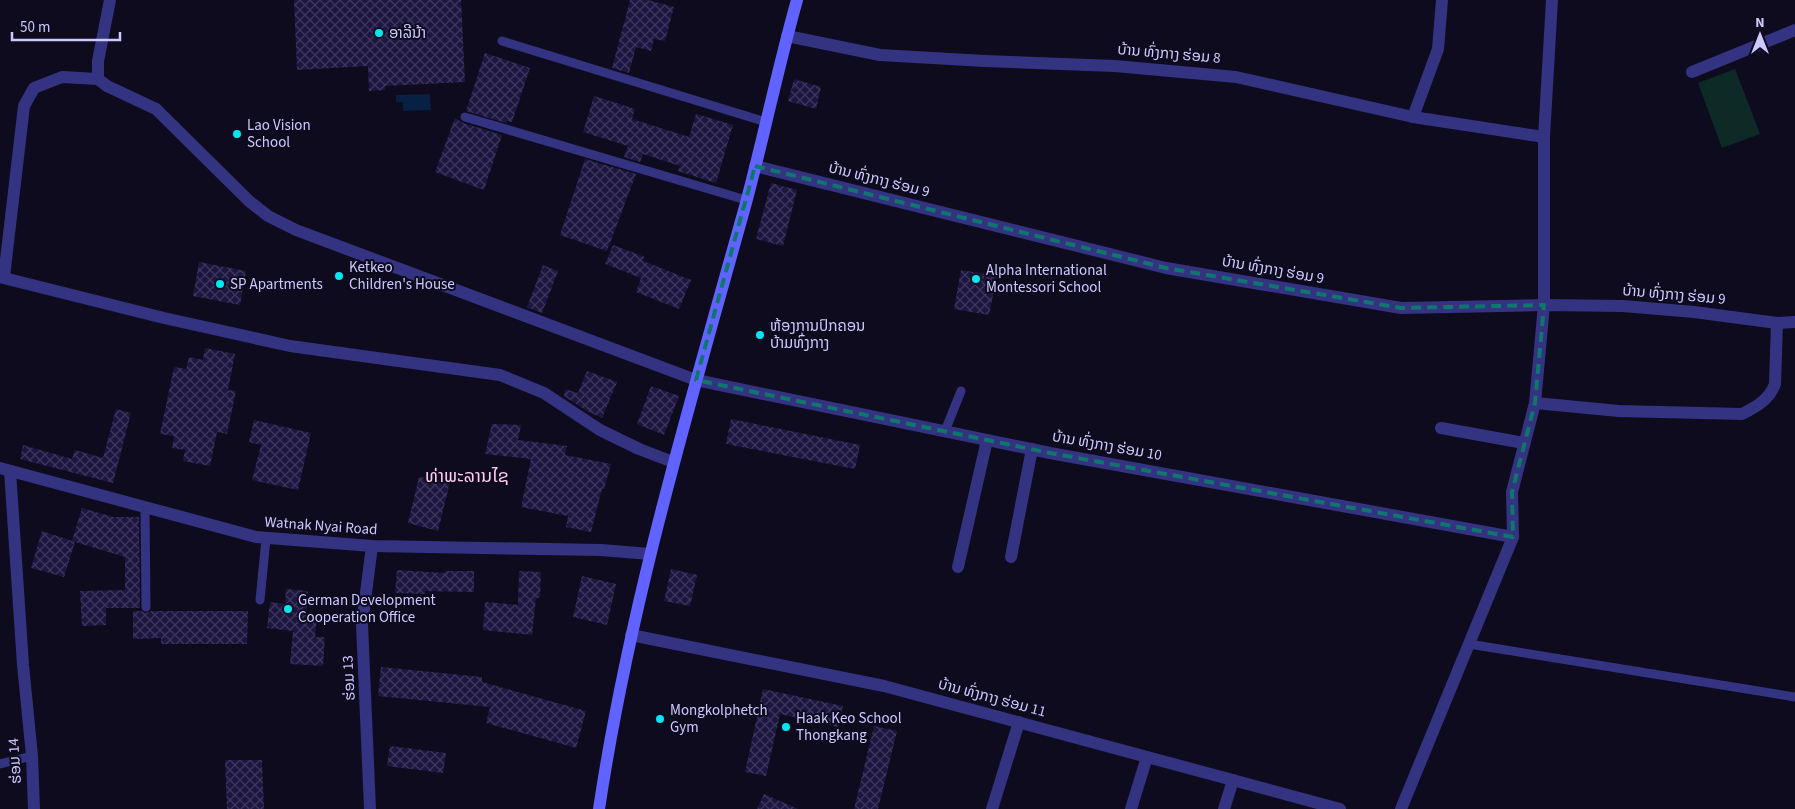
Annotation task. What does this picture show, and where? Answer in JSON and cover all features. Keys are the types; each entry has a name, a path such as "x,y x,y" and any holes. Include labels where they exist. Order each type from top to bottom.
{"street":[{"path":"110,0 98,61 98,79 62,77 34,88 24,106 2,277 164,318 290,346 500,375 544,393 600,430 639,449 673,462"},
{"path":"599,809 610,738 650,554 673,462 756,166 797,0"},
{"path":"1412,117 1438,49 1442,0"},
{"path":"1401,809 1513,536 1512,492 1535,403 1544,305 1544,137 1552,0"},
{"path":"1692,72 1795,30"},
{"name":"ບ້ານ ທົ່ງກາງ ຮ່ອມ 8","path":"787,36 880,54 985,61 1115,66 1236,77 1412,117 1544,137"},
{"name":"ບ້ານ ທົ່ງກາງ ຮ່ອມ 10","path":"98,79 107,86 156,109 249,201 268,216 296,230 696,380 1032,449 1513,536"},
{"name":"ບ້ານ ທົ່ງກາງ ຮ່ອມ 9","path":"756,166 1166,268 1401,308 1544,305 1623,306 1694,312 1777,323 1795,322"},
{"path":"1535,403 1619,411 1742,414 1758,406 1772,394 1775,384 1777,323"},
{"path":"1441,428 1524,443"},
{"path":"958,566 987,440"},
{"path":"1011,556 1032,449"},
{"name":"Watnak Nyai Road","path":"5,470 248,536 266,539 372,546 601,550 650,554"},
{"name":"ຮ່ອມ 14","path":"5,470 32,756 34,809"},
{"name":"ຮ່ອມ 13","path":"370,809 362,624 372,546"},
{"name":"ບ້ານ ທົ່ງກາງ ຮ່ອມ 11","path":"631,635 884,686 1340,809"},
{"path":"992,809 1019,722"},
{"path":"1131,809 1147,757"},
{"path":"1224,809 1233,780"}],"lane":[{"path":"502,40 766,122"},
{"path":"465,117 746,200"},
{"path":"945,431 961,391"},
{"path":"145,508 146,606"},
{"path":"260,600 266,539"},
{"path":"1469,644 1795,696"},
{"path":"0,764 32,756"}],"highlighted area":[{"path":"755,166 1166,268 1401,308 1544,305 1535,403 1512,492 1513,537 1050,453 696,380"}],"green space":[{"path":"1735,69 1760,134 1722,148 1698,83"}],"water":[{"path":"430,94 431,110 403,111 403,102 396,102 396,95"}],"building":[{"name":"ອາລີນ້າ","path":"294,0 461,0 465,82 385,86 385,90 369,91 368,66 297,70"},
{"path":"630,0 648,0 674,7 665,41 654,39 651,51 636,47 629,73 612,68"},
{"path":"485,53 530,68 512,122 507,121 506,123 466,111"},
{"path":"794,79 821,87 816,109 788,101"},
{"path":"594,96 635,109 632,119 689,137 696,114 733,125 716,183 678,171 680,166 643,154 640,162 624,157 628,146 583,132"},
{"path":"455,118 463,123 502,135 484,190 435,172"},
{"path":"585,159 636,174 607,251 560,235"},
{"path":"771,183 797,190 783,246 756,239"},
{"path":"613,245 645,257 643,261 691,280 679,309 636,292 641,278 605,264"},
{"name":"SP Apartments","path":"199,262 246,271 240,305 193,296"},
{"path":"543,265 558,271 542,313 527,307"},
{"path":"961,270 997,276 989,315 954,309"},
{"path":"205,348 235,354 228,390 236,391 227,434 217,432 210,466 183,461 185,450 172,448 174,436 160,434 174,367 186,369 189,357 203,360"},
{"path":"587,371 617,382 602,418 564,396 565,389 578,393"},
{"path":"651,386 679,396 664,435 637,424"},
{"path":"116,409 131,413 113,483 20,459 23,445 72,459 75,450 103,458"},
{"path":"731,419 860,445 855,469 726,444"},
{"path":"254,420 311,433 298,490 252,480 261,445 249,442"},
{"path":"492,424 521,425 518,440 567,446 565,455 611,464 604,489 602,489 591,532 566,527 568,516 521,507 531,459 485,454"},
{"path":"419,477 450,482 438,531 408,523"},
{"path":"82,508 113,517 139,517 140,608 106,608 106,625 82,626 80,591 125,590 125,557 75,542 64,577 31,568 42,531 72,541"},
{"path":"671,569 697,575 690,606 664,601"},
{"path":"397,570 445,573 445,571 474,571 474,592 425,591 425,594 395,593"},
{"path":"519,571 541,572 540,598 536,598 532,635 483,630 485,602 518,605"},
{"path":"582,576 616,584 607,625 573,617"},
{"path":"286,589 308,591 306,614 317,615 315,637 325,637 323,666 290,664 293,631 267,628 270,602 285,604"},
{"path":"133,611 146,613 151,611 248,611 247,644 161,644 161,638 133,639"},
{"path":"381,667 482,677 482,682 586,711 576,748 486,723 490,707 378,696"},
{"path":"763,689 843,706 838,727 780,714 766,776 745,772"},
{"path":"874,726 897,731 878,809 854,809"},
{"path":"390,746 446,753 443,773 387,766"},
{"path":"225,760 262,760 264,809 227,809"},
{"path":"764,794 798,809 757,809"}],"place":[{"name":"ອາລີນ້າ","path":"379,33"},
{"name":"Lao Vision School","path":"237,134"},
{"name":"Ketkeo Children's House","path":"339,276"},
{"name":"Alpha International Montessori School","path":"976,279"},
{"name":"SP Apartments","path":"220,284"},
{"name":"ຫ້ອງການປົກຄອນ ບ້າມທົ່ງກາງ","path":"760,335"},
{"name":"German Development Cooperation Office","path":"288,609"},
{"name":"Mongkolphetch Gym","path":"660,719"},
{"name":"Haak Keo School Thongkang","path":"786,727"}],"district":[{"name":"ທ່າພະລານໄຊ","path":"467,476"}]}
